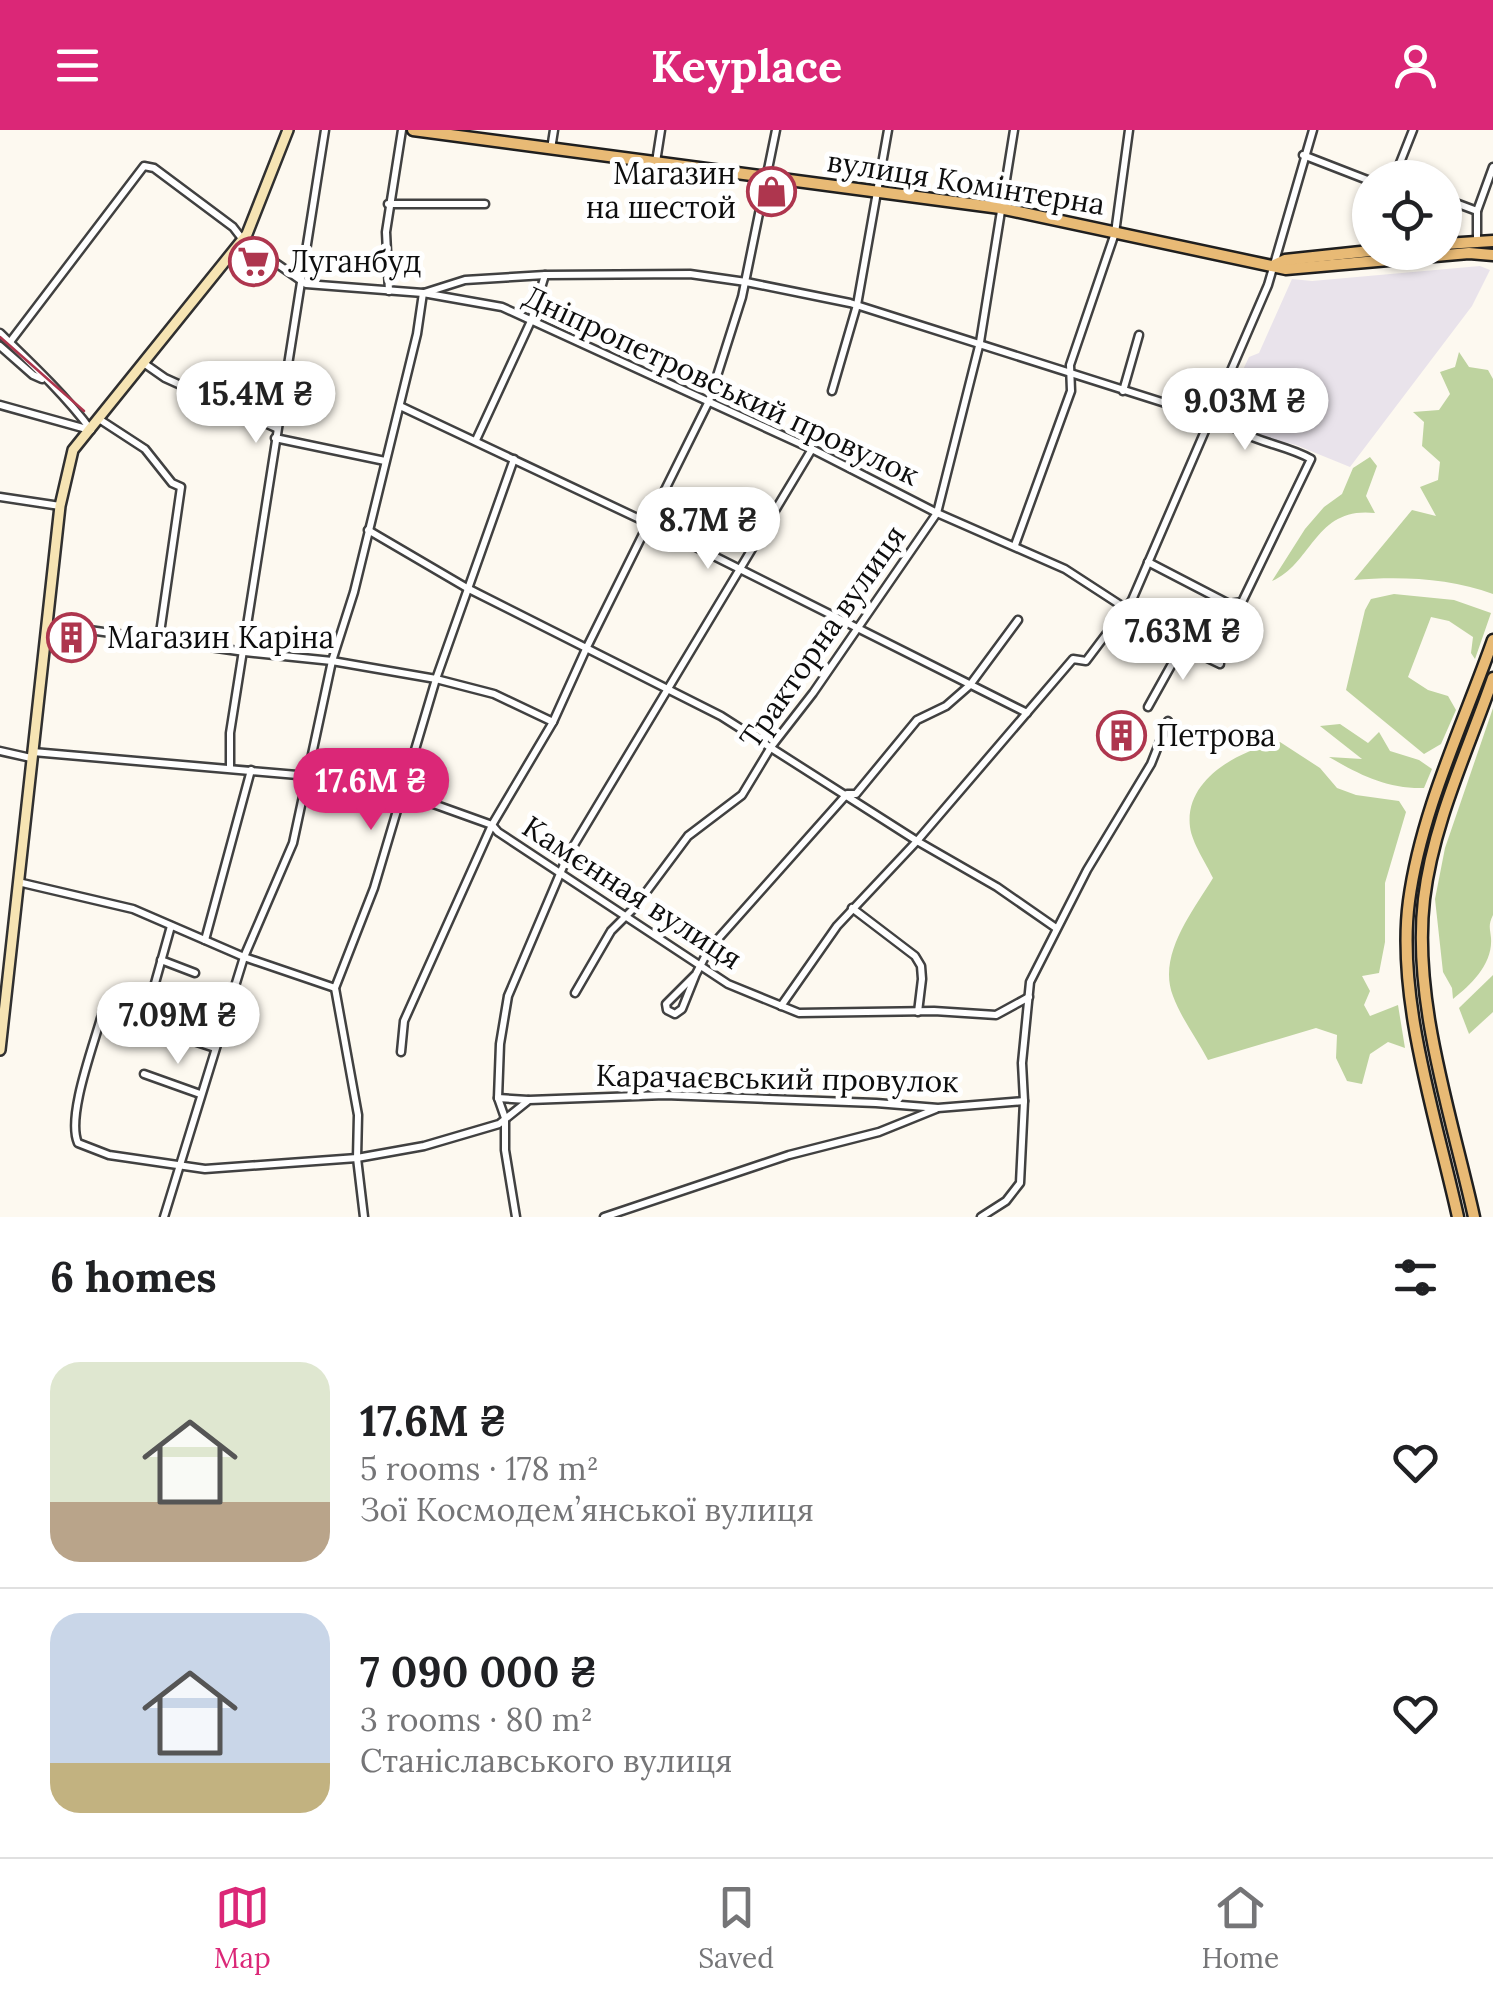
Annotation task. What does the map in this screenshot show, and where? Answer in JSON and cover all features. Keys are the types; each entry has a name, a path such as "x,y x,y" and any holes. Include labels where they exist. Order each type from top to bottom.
{"main road":[{"name":"вулиця Комінтерна","path":"413,130 1000,208 1271,266"},
{"path":"1462,242 1493,242"},
{"path":"1271,266 1285,260 1352,253"},
{"path":"1271,266 1286,269 1493,255"},
{"path":"1458,1217 1410,994 1408,903 1419,843 1493,640"},
{"path":"1474,1217 1431,1024 1422,940 1424,898 1433,851 1493,678"}],"street":[{"path":"0,1050 60,506 72,450 242,240 288,130"},
{"path":"230,768 230,733 326,130"},
{"path":"389,291 388,204 402,130"},
{"path":"552,149 554,130"},
{"path":"656,162 661,130"},
{"path":"401,1052 404,1021 492,825 554,722 586,649 710,402 746,282 776,130"},
{"path":"832,391 857,304 888,130"},
{"name":"Тракторна вулиця","path":"576,994 612,931 688,836 737,802 771,747 813,693 937,512 980,342 1014,130"},
{"path":"1015,545 1071,391 1070,365 1114,233 1128,130"},
{"path":"781,1006 852,908 917,840 1073,660 1086,661 1125,608 1268,285 1312,130"},
{"path":"1401,160 1413,130"},
{"path":"1303,156 1352,174"},
{"path":"10,342 144,166 154,168 232,226 242,240 306,284 423,293 400,406 354,592 332,661 294,843 244,957 164,1217"},
{"path":"1477,240 1477,210 1493,167"},
{"path":"388,204 485,204"},
{"path":"1462,205 1477,210"},
{"name":"Дніпропетровський провулок","path":"423,293 465,280 545,276 690,274 746,282 857,304 1210,416"},
{"path":"476,440 530,321 545,276"},
{"name":"Дніпропетровський провулок","path":"423,293 502,307 1065,569 1125,608"},
{"path":"0,332 39,369 44,380 91,430"},
{"path":"1122,391 1140,335"},
{"path":"0,346 44,380"},
{"path":"145,364 166,378 276,428"},
{"path":"0,405 91,430"},
{"path":"400,406 743,569 1028,713"},
{"path":"1148,562 1229,604 1242,602 1312,459 1297,451 1270,446 1222,422 1214,408"},
{"path":"99,420 145,448 172,483 181,487 158,640"},
{"path":"275,438 385,462"},
{"path":"516,1217 505,1150 505,1118 498,1098 500,1044 508,996 560,873 812,449"},
{"path":"364,1217 354,1088 335,988 374,888 436,679 514,459"},
{"path":"0,497 60,506"},
{"path":"368,530 467,588 721,716 997,887 1056,928"},
{"path":"1148,708 1197,618 1209,624 1196,652 1220,664"},
{"path":"696,974 666,1004 667,1010 675,1014 682,1009 696,974 699,965 847,794 856,794 917,720 946,706 970,685 1018,620"},
{"path":"47,624 332,661 436,679 494,694 554,722"},
{"path":"981,1217 1006,1201 1020,1184 1022,1063 1030,982 1056,928 1151,764 1168,721"},
{"name":"Камєнная вулиця","path":"0,751 251,770 400,792 492,825 728,984 799,1014 996,1015 1029,997"},
{"path":"206,940 251,770"},
{"path":"16,881 102,899 244,957 335,988"},
{"path":"852,908 915,956 921,966 918,1012"},
{"path":"144,1026 170,926"},
{"path":"161,960 194,973"},
{"path":"215,1048 103,1011 78,1105 74,1133 78,1143 109,1155 212,1169 358,1158 424,1146 500,1124 529,1100"},
{"path":"144,1074 200,1094"},
{"name":"Карачаєвський провулок","path":"498,1098 665,1095 876,1102 938,1108 1024,1101"},
{"path":"604,1217 789,1155 880,1132 938,1108"}],"shaded area":[{"path":"1480,266 1490,270 1472,306 1350,467 1268,438 1222,414 1249,357 1259,353 1292,279 1312,281"}],"green space":[{"path":"1459,352 1469,367 1488,370 1493,379 1493,594 1460,584 1425,580 1354,580 1412,510 1436,516 1420,487 1438,480 1440,462 1422,446 1424,422 1413,412 1439,410 1450,394 1440,372 1455,367"},
{"path":"1370,457 1377,466 1366,496 1375,513 1339,518 1286,573 1272,581 1305,529 1342,494 1353,468"},
{"path":"1394,594 1454,600 1491,613 1475,659 1471,653 1473,637 1449,621 1431,617 1408,677 1428,690 1448,696 1456,710 1441,744 1424,754 1346,690 1365,610 1371,599"},
{"path":"1493,708 1491,948 1480,973 1453,999 1443,972 1435,899 1445,848"},
{"path":"1340,724 1368,743 1379,732 1390,751 1419,760 1432,769 1424,788 1374,780 1329,757 1362,759 1320,726"},
{"path":"1280,742 1320,768 1337,788 1399,801 1406,812 1385,883 1385,942 1379,973 1362,976 1370,991 1364,1005 1370,1016 1398,1005 1405,1048 1388,1042 1370,1054 1362,1084 1347,1081 1336,1058 1337,1035 1316,1028 1208,1060 1173,996 1169,981 1173,949 1213,878 1190,827 1196,794 1218,769 1233,759"},
{"path":"1493,975 1493,1012 1469,1034 1459,1008"}],"tram line":[{"path":"0,337 84,411"}],"place":[{"name":"Магазин на шестой","path":"771,191"},
{"name":"Луганбуд","path":"253,262"},
{"name":"Магазин Каріна","path":"72,638"},
{"name":"Петрова","path":"1121,736"}]}
